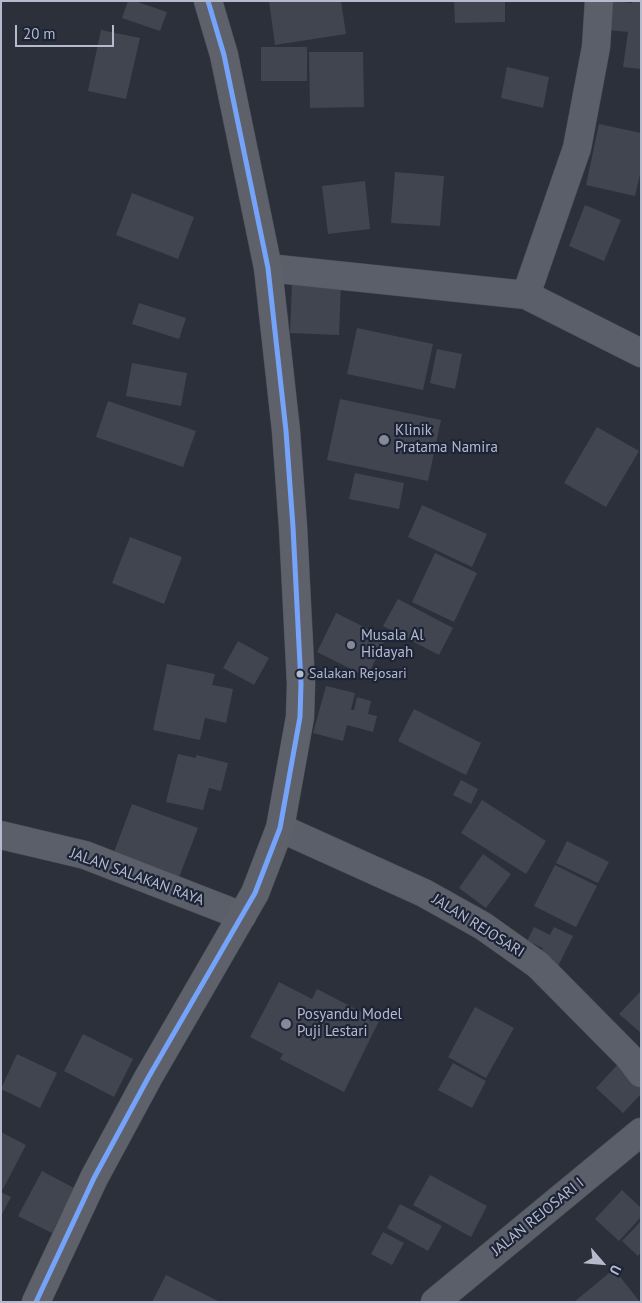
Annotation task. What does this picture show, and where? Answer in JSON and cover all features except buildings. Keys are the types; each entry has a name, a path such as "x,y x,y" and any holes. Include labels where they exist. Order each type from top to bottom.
{"main road":[{"path":"36,1302 94,1178 175,1030 242,916 258,885 280,828 300,717 302,684 298,590 286,431 268,268 224,55 208,1"}],"street":[{"path":"526,295 576,148 596,47 599,1"},
{"path":"268,268 526,295 641,353"},
{"name":"JALAN REJOSARI","path":"280,828 424,893 484,926 538,964 628,1056 641,1073"},
{"name":"JALAN SALAKAN RAYA","path":"1,835 84,855 242,916"},
{"name":"JALAN REJOSARI I","path":"434,1302 641,1132"}],"transit line":[{"path":"36,1302 94,1178 148,1078 255,893 280,828 300,717 301,684 293,527 286,431 268,268 224,55 208,1"}],"place":[{"name":"Klinik Pratama Namira","path":"384,440"},
{"name":"Musala Al Hidayah","path":"351,645"},
{"name":"Salakan Rejosari","path":"300,674"},
{"name":"Posyandu Model Puji Lestari","path":"286,1024"}]}
